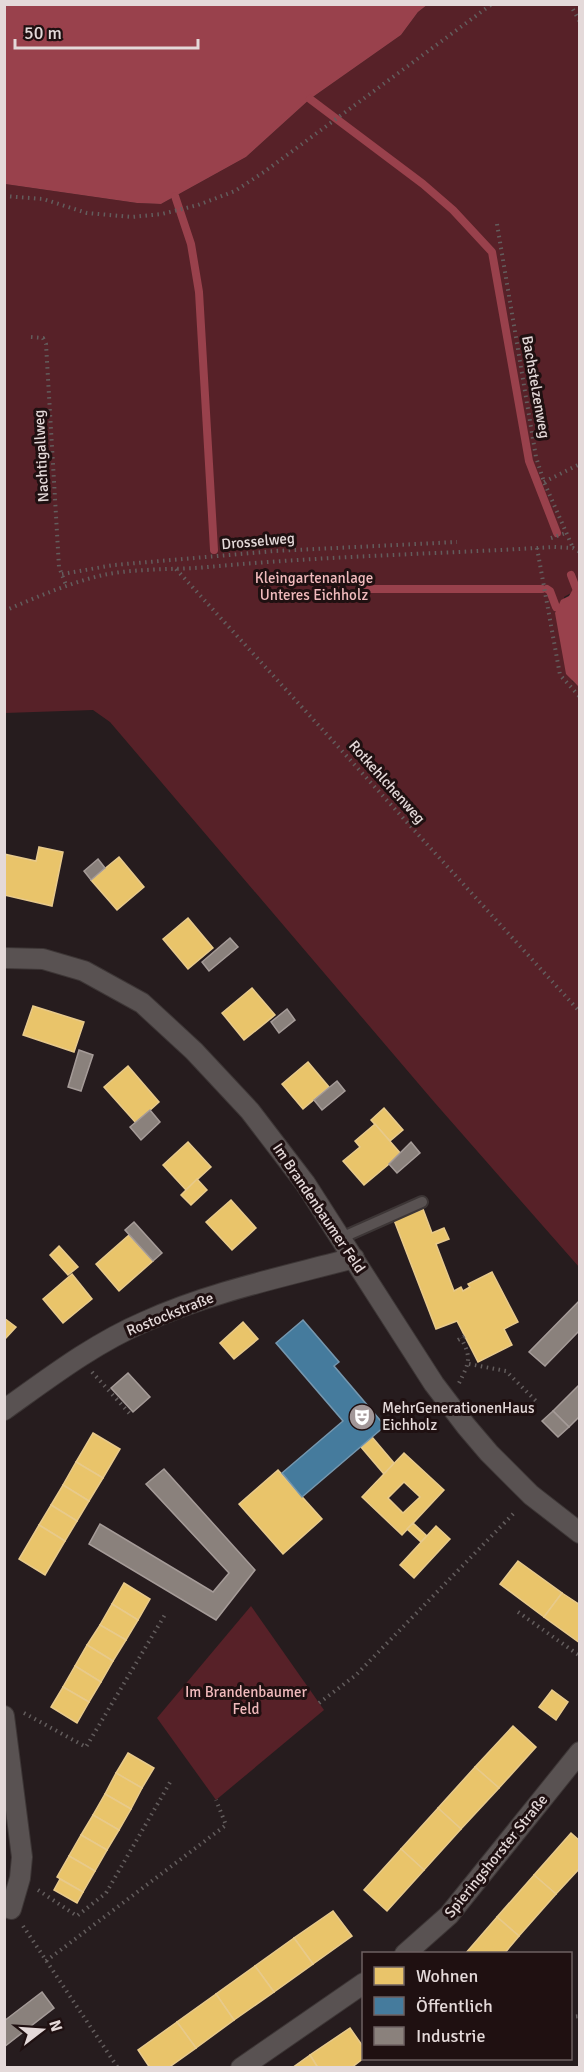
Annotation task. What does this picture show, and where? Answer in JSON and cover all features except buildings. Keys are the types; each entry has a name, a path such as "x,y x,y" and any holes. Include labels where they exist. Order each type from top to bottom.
{"street":[{"name":"Im Brandenbaumer Feld","path":"4,957 43,959 84,971 142,1003 194,1051 250,1111 305,1184 444,1398 489,1453 531,1495 579,1533"},
{"name":"Rostockstraße","path":"4,1410 94,1348 142,1322 196,1300 354,1258"},
{"path":"10,1712 22,1857 20,1878 11,1909"},
{"name":"Spieringshorster Straße","path":"406,1952 441,1923 457,1906 579,1752"},
{"path":"241,2067 362,1984"}],"lane":[{"path":"341,1238 422,1202"}],"path":[{"path":"4,196 43,199 87,213 132,217 162,214 198,205 235,191 492,4"},
{"path":"570,4 579,22"},
{"name":"Bachstelzenweg","path":"497,224 532,437 544,482 573,548"},
{"name":"Nachtigallweg","path":"31,337 43,338 46,344 59,567 66,585"},
{"path":"544,482 579,464"},
{"path":"551,538 566,533"},
{"name":"Drosselweg","path":"62,574 114,565 310,548 458,542"},
{"path":"362,546 362,556"},
{"path":"537,548 560,675 579,697"},
{"path":"4,610 66,585 115,574 296,559 537,548 573,548 579,552"},
{"name":"Rotkehlchenweg","path":"176,569 579,1012"},
{"path":"444,1398 458,1386 469,1364 469,1356 461,1338"},
{"path":"469,1364 507,1371 537,1402"},
{"path":"92,1372 130,1414"},
{"path":"319,1703 356,1675 531,1495"},
{"path":"518,1612 579,1656"},
{"path":"10,1712 86,1748 166,1613"},
{"path":"20,1878 77,1916 106,1893 172,1779"},
{"path":"46,1961 226,1826 216,1800"},
{"path":"11,1909 118,2067"}],"green space":[{"name":"Kleingartenanlage Unteres Eichholz","path":"427,5 579,5 580,588 564,597 572,681 580,687 579,1267 435,1103 110,722 93,710 5,713 5,184 137,203 161,204 246,157 310,99 401,35 418,12"},
{"name":"Im Brandenbaumer Feld","path":"251,1606 324,1710 216,1800 157,1718"}],"shaded area":[{"path":"5,4 427,5 418,12 401,35 310,99 246,157 161,204 137,203 5,184"},
{"path":"579,587 579,687 566,674 555,613 561,600 569,596 573,589"}],"waterway":[{"path":"310,99 423,184 453,210 492,252 529,461 557,533"},
{"path":"175,196 191,244 199,292 214,550"},
{"path":"571,575 576,588"},
{"path":"367,589 542,589"},
{"path":"547,589 556,607"}],"place":[{"name":"MehrGenerationenHaus Eichholz","path":"362,1417"}]}
